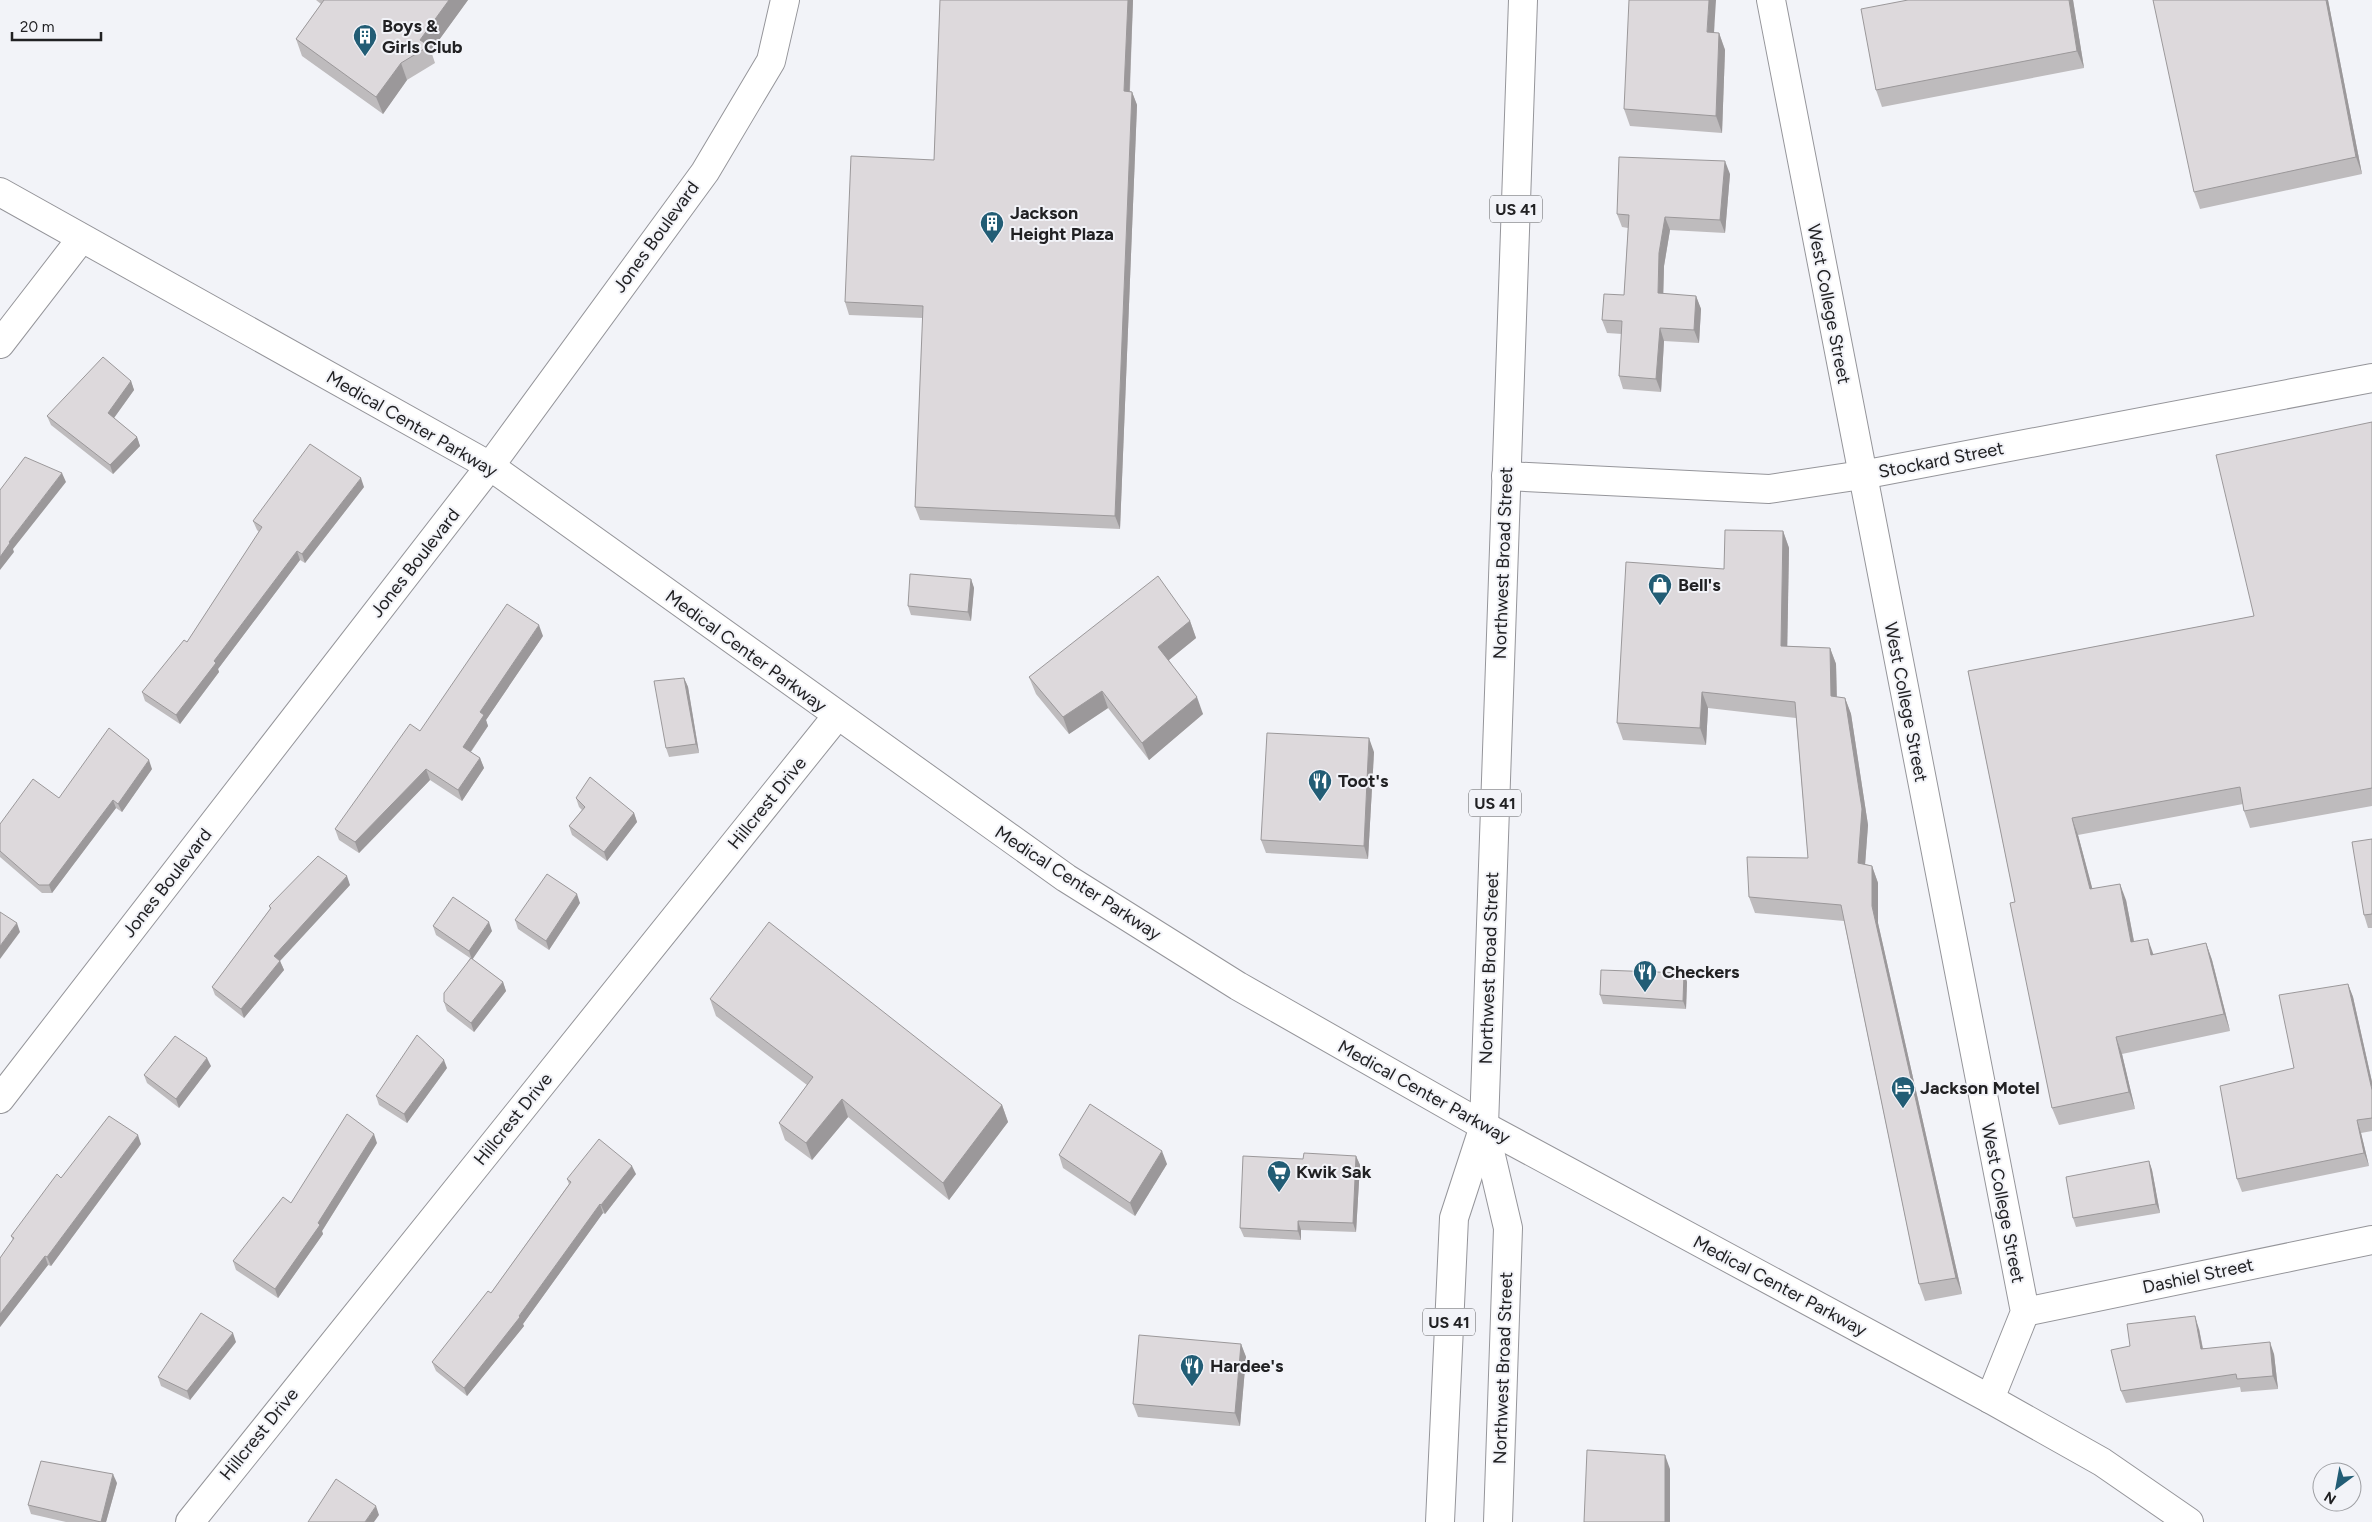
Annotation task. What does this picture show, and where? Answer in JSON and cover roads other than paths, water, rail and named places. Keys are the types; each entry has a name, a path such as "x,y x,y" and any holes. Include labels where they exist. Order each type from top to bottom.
{"street":[{"name":"Jones Boulevard","path":"0,1099 490,466 705,172 771,61 785,0"},
{"name":"Northwest Broad Street","path":"1498,1522 1508,1228 1484,1126 1523,0"},
{"name":"West College Street","path":"1771,0 2025,1312"},
{"name":"Medical Center Parkway","path":"0,192 490,466 1066,878 1246,990 1484,1126 1990,1399 2102,1462 2189,1522"},
{"path":"0,344 81,239"},
{"name":"Stockard Street","path":"1506,476 1769,489 1862,475 2372,378"},
{"name":"Hillcrest Drive","path":"190,1522 837,716"},
{"name":"Northwest Broad Street","path":"1440,1522 1454,1218 1484,1126"},
{"name":"Dashiel Street","path":"2025,1312 2372,1240"},
{"path":"1990,1399 2025,1312"}],"place":[{"name":"Boys & Girls Club","path":"365,57"},
{"name":"Jackson Height Plaza","path":"992,244"},
{"name":"Bell's","path":"1660,606"},
{"name":"Toot's","path":"1320,802"},
{"name":"Checkers","path":"1645,993"},
{"name":"Jackson Motel","path":"1903,1109"},
{"name":"Kwik Sak","path":"1279,1193"},
{"name":"Hardee's","path":"1192,1387"}]}
